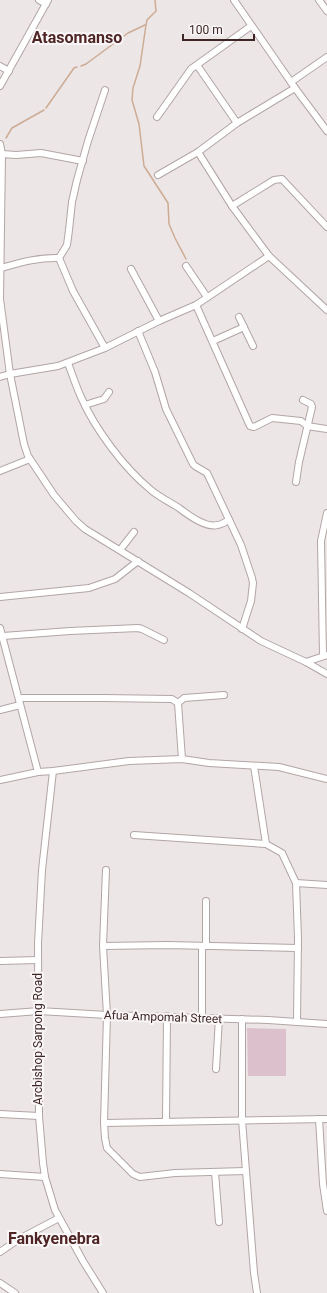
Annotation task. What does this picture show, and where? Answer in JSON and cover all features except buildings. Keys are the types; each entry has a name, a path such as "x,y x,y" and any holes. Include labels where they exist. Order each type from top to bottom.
{"street":[{"path":"0,86 47,2 39,0"},
{"path":"234,0 295,88 327,131"},
{"path":"318,0 327,11"},
{"path":"157,117 191,69 251,26"},
{"path":"291,82 327,57"},
{"path":"197,65 237,123"},
{"path":"0,66 9,71"},
{"path":"158,175 198,152 237,123 295,88"},
{"path":"59,258 66,245 72,202 88,141 105,90"},
{"path":"0,144 2,154 0,268 2,336 24,444 30,458 54,495 76,521 85,529 138,561 261,641 306,662 327,674"},
{"path":"198,152 232,206 269,256 325,308 327,300"},
{"path":"2,154 16,155 41,153 83,161"},
{"path":"232,206 274,180 282,179 327,227"},
{"path":"0,377 68,363 105,348 159,321 196,305 269,256"},
{"path":"0,268 30,261 59,258"},
{"path":"59,258 74,291 105,348"},
{"path":"186,266 207,297"},
{"path":"131,269 159,321"},
{"path":"196,305 251,427 272,418 301,421 307,426 327,429"},
{"path":"239,317 253,346"},
{"path":"213,341 244,327"},
{"path":"138,331 155,372 166,409 193,464 207,473 241,545 253,583 251,602 242,629"},
{"path":"68,363 92,419 130,470 151,490 195,519 210,526 218,525 228,520"},
{"path":"85,405 104,399 109,392"},
{"path":"296,482 312,405 303,400"},
{"path":"0,471 30,458"},
{"path":"306,662 325,655 321,541 327,513"},
{"path":"120,550 134,532"},
{"path":"0,597 88,588 115,579 138,561"},
{"path":"0,628 38,772"},
{"path":"3,636 138,628 164,640"},
{"path":"178,703 184,698 224,695"},
{"path":"0,710 19,702 103,698 172,699 178,703"},
{"path":"178,703 182,759"},
{"path":"0,780 38,772 129,761 182,759 279,767 327,779"},
{"path":"254,766 266,844"},
{"name":"Arcbishop Sarpong Road","path":"52,771 42,870 38,960 39,1116 45,1177 52,1204 87,1268 103,1293"},
{"path":"134,835 266,844 282,853 296,883 298,1022"},
{"path":"106,870 104,946 107,1015 104,1122 107,1148 133,1174 140,1177 175,1173 245,1171"},
{"path":"296,883 327,885"},
{"path":"202,1018 206,901"},
{"path":"104,946 298,948"},
{"path":"0,961 38,960"},
{"name":"Afua Ampomah Street","path":"0,1014 39,1011 327,1024"},
{"path":"166,1121 167,1016"},
{"path":"216,1069 219,1018"},
{"path":"242,1019 242,1120 245,1171 257,1293"},
{"path":"0,1114 39,1116"},
{"path":"319,1119 323,1184 327,1211"},
{"path":"104,1122 327,1119"},
{"path":"215,1172 219,1222"},
{"path":"0,1174 45,1177"},
{"path":"0,1252 19,1239 59,1218"},
{"path":"0,1283 15,1293"}],"shaded area":[{"path":"247,1028 286,1029 286,1076 248,1076"}],"waterway":[{"path":"155,0 156,11 147,20 140,66 133,88 132,100 139,124 144,166 168,203 169,224 186,259"},
{"path":"81,66 86,64 128,33 145,25"},
{"path":"46,108 74,68 77,67"},
{"path":"6,138 12,128 44,110"}],"district":[{"name":"Atasomanso","path":"77,37"},
{"name":"Fankyenebra","path":"54,1238"}]}
